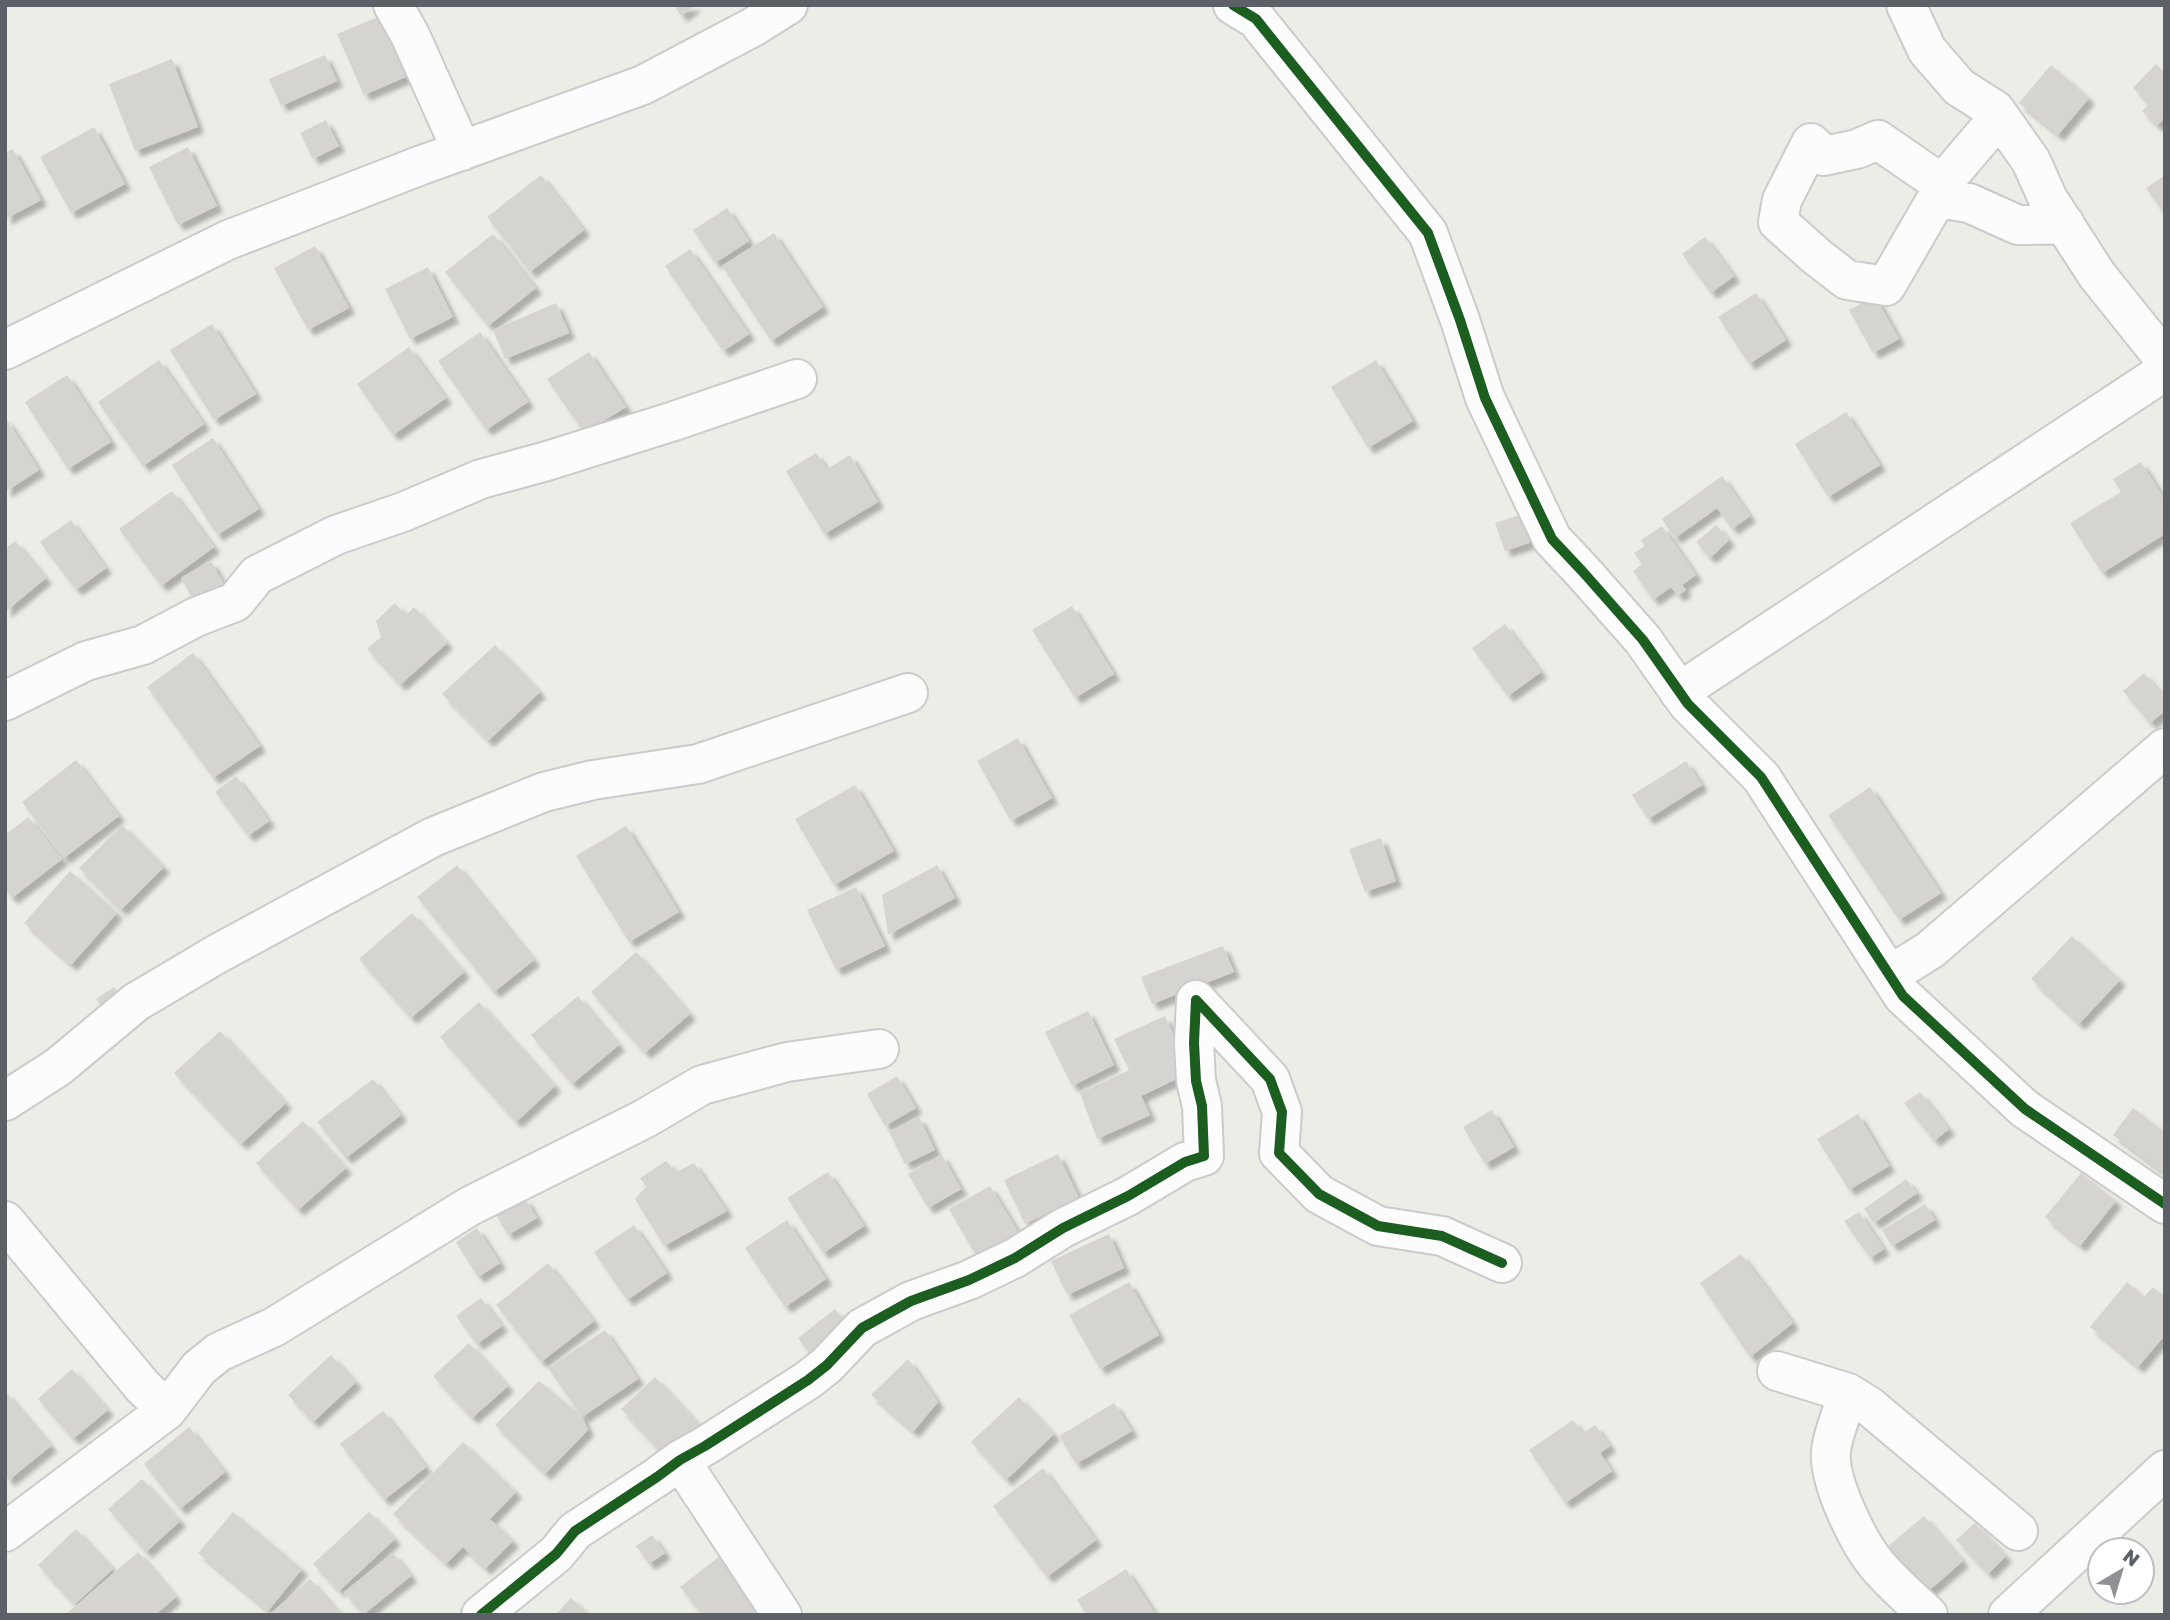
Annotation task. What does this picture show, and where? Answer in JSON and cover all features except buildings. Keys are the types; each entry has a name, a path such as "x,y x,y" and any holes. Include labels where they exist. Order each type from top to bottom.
{"street":[{"path":"393,5 410,35 462,151"},
{"path":"5,350 228,240 643,85 753,27 788,5"},
{"path":"1233,5 1256,19 1428,233 1485,398 1552,540 1584,572 1643,640 1688,704 1761,777 1903,996 2025,1109 2165,1204"},
{"path":"1906,5 1927,50 1959,87 1995,110 2031,161 2048,199 2097,275 2165,360"},
{"path":"1999,117 1942,184 1878,140 1857,149 1824,156 1811,143 1782,200 1778,222 1847,280 1886,286 1937,198 1969,203 2018,225 2065,225"},
{"path":"1679,692 2165,371"},
{"path":"5,701 86,661 143,645 196,617 235,602 257,575 336,535 403,512 481,479 674,421 797,379"},
{"path":"5,1101 58,1067 136,1003 229,947 433,837 544,792 593,780 698,764 908,693"},
{"path":"1890,975 1930,950 2165,748"},
{"path":"481,1615 556,1554 575,1531 680,1460 808,1380 827,1365 862,1328 911,1301 969,1280 1015,1258 1063,1228 1128,1196 1185,1162 1204,1156 1202,1106 1196,1081 1194,1043 1196,1000 1270,1079 1282,1112 1279,1153 1319,1194 1378,1226 1442,1236 1503,1263"},
{"path":"5,1532 167,1410 199,1368 219,1352 274,1327 470,1206 644,1119 702,1084 787,1062 879,1049"},
{"path":"5,1221 144,1387 167,1410"},
{"path":"1777,1371 1848,1393 1869,1406 2018,1531"},
{"path":"1848,1393 1831,1448 1835,1485 1866,1549 1878,1566 1928,1615"},
{"path":"680,1460 782,1615"},
{"path":"2008,1615 2165,1470"}],"cycle path":[{"path":"1233,5 1256,19 1428,233 1485,398 1552,539 1643,640 1688,704 1761,777 1903,996 2025,1109 2165,1204"},
{"path":"481,1615 556,1554 575,1531 680,1460 808,1380 827,1365 862,1328 911,1301 969,1280 1015,1258 1063,1228 1128,1196 1185,1162 1204,1156 1202,1106 1196,1081 1194,1043 1196,1000 1270,1079 1282,1112 1279,1153 1319,1194 1378,1226 1442,1236 1502,1263"}]}
